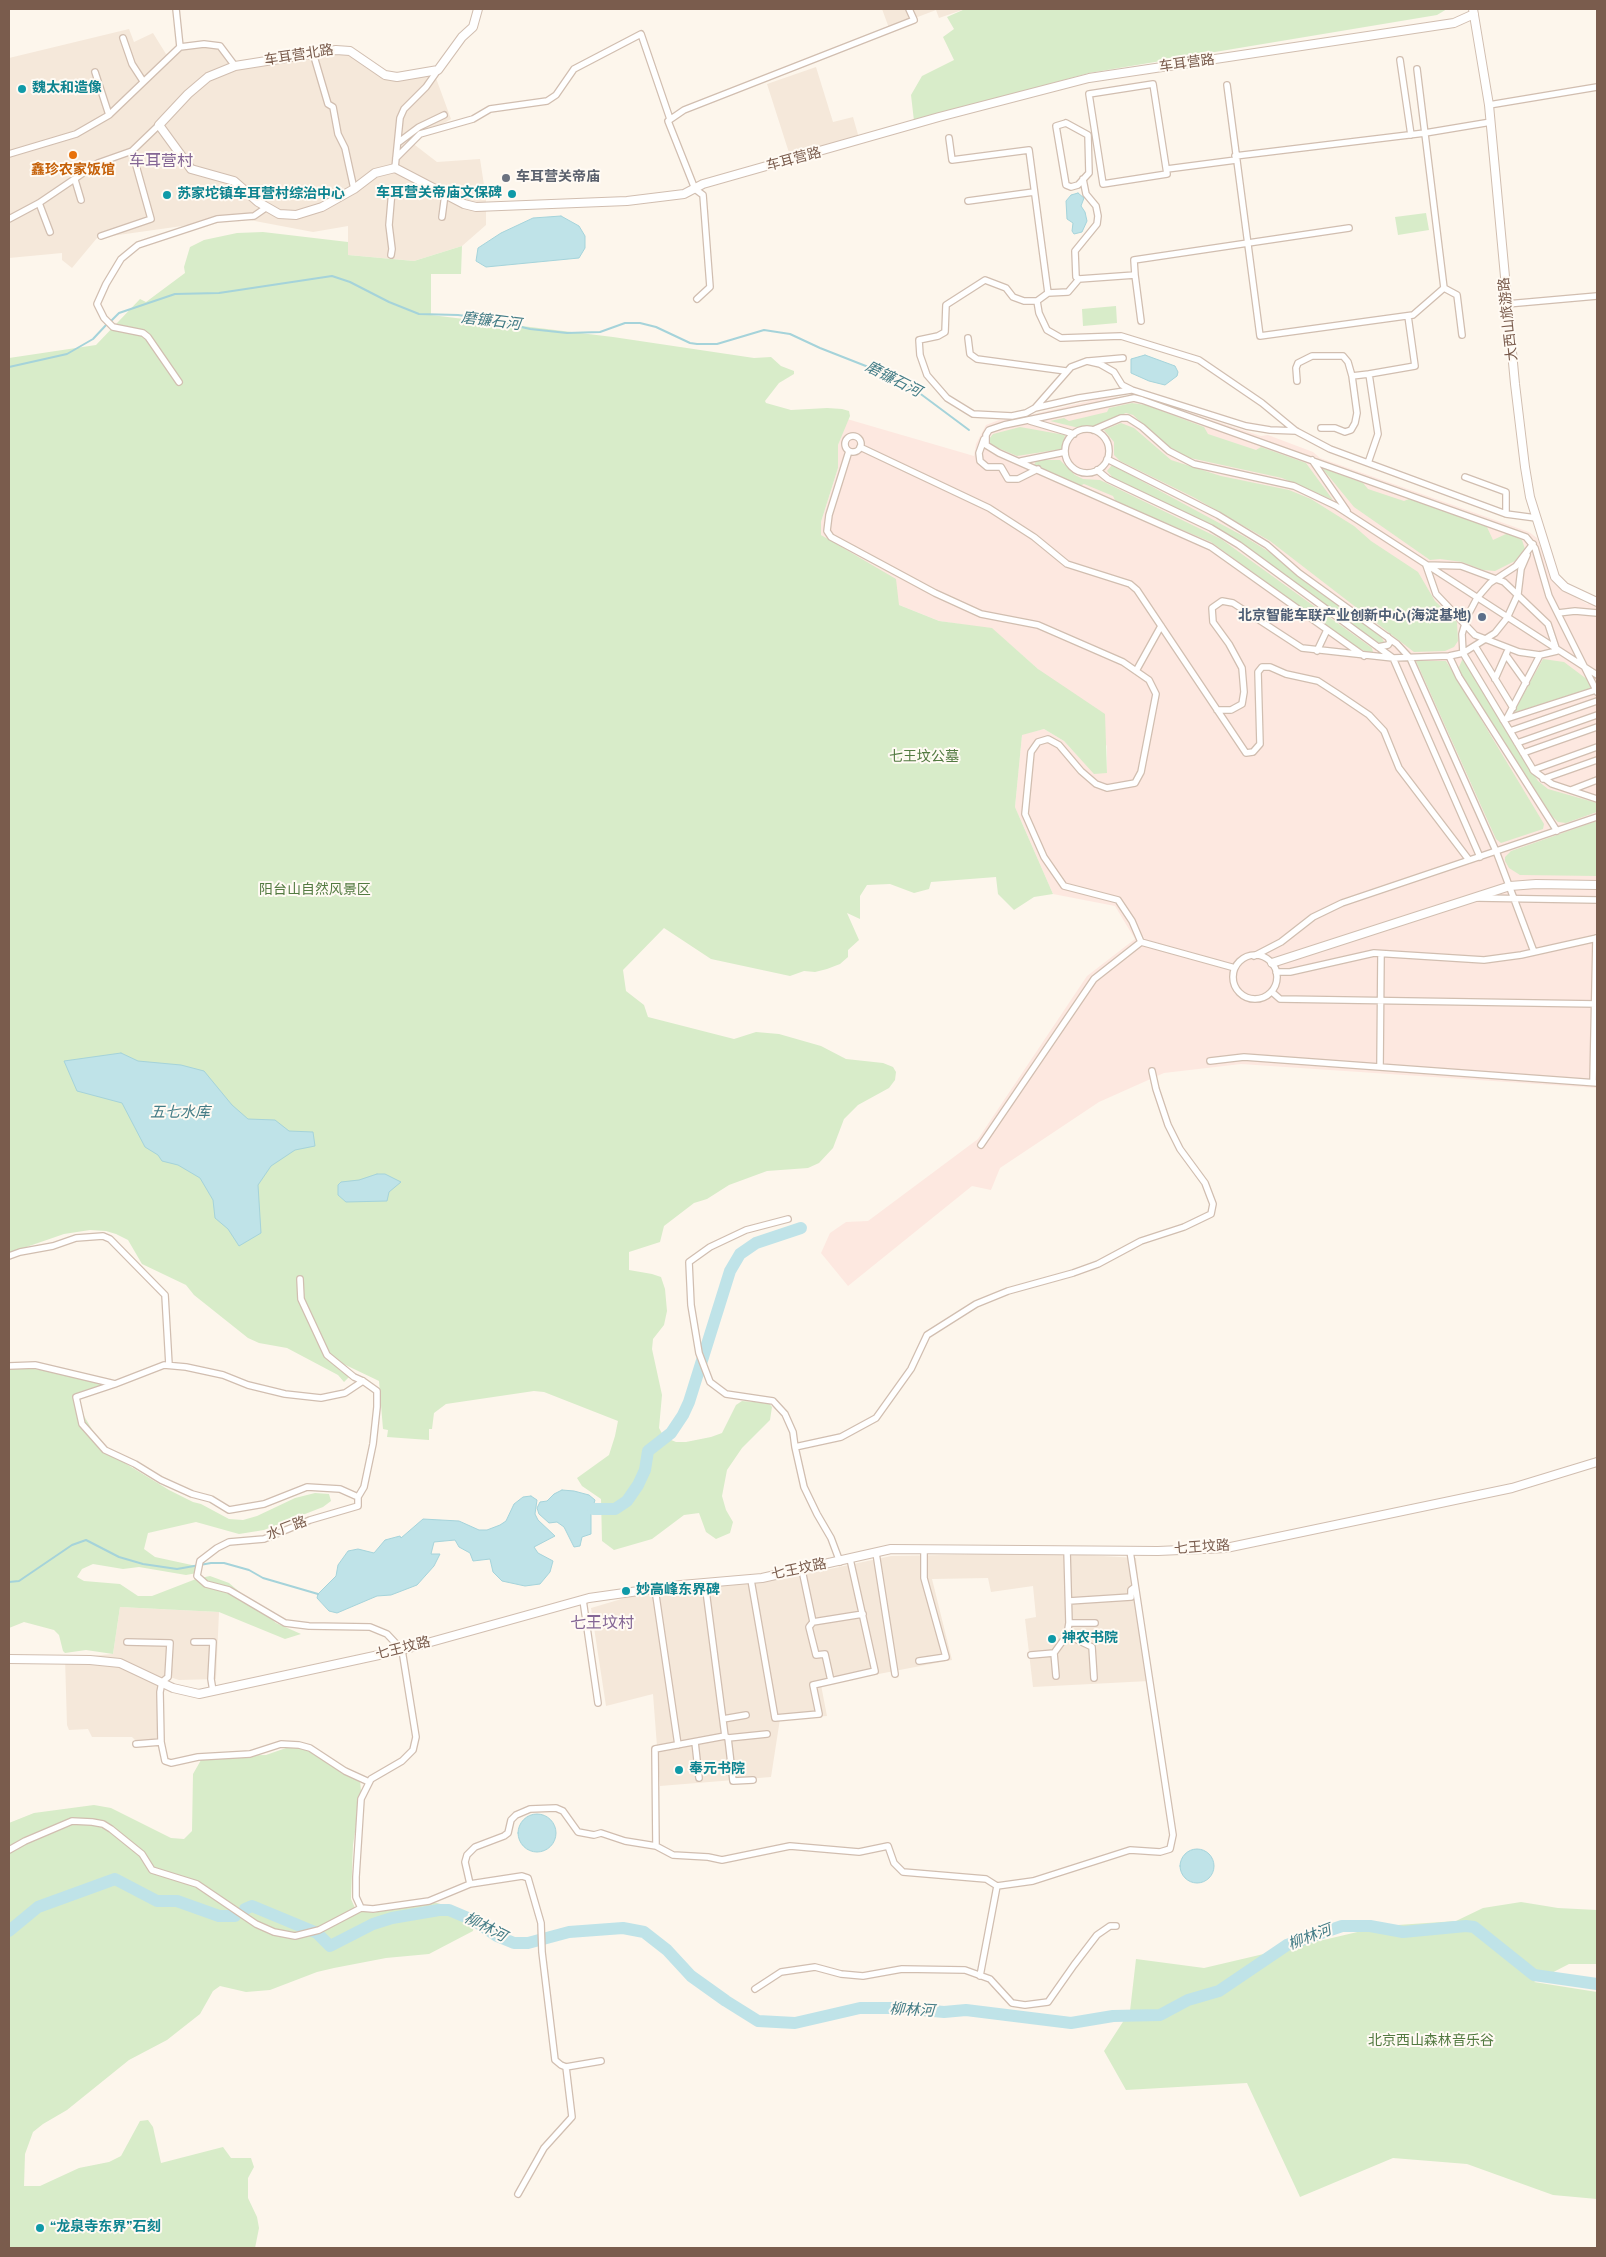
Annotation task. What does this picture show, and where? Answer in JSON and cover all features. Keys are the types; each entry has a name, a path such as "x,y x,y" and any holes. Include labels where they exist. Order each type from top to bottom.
{"street":[{"path":"176,9 180,47"},
{"path":"9,218 40,203 98,163 132,151 160,125 191,169 234,181 279,214 303,214 322,208 354,189 375,173 395,168 400,118 404,109 426,87 462,37 473,27 478,9"},
{"path":"670,119 684,110 914,20 909,9"},
{"name":"大西山旅游路","path":"1474,11 1491,122 1524,467 1536,518 1555,577 1559,582 1597,602"},
{"name":"车耳营路","path":"395,168 464,204 491,208 627,202 684,194 703,184 939,117 1089,78 1454,23 1474,11"},
{"path":"396,158 420,134 473,119 490,109 547,101 556,95 574,69 641,34 670,119 669,125 696,188 703,195 710,287 698,298"},
{"path":"123,38 132,64 143,81"},
{"path":"9,154 76,134 109,115 180,47 204,44 220,46 235,66"},
{"name":"车耳营北路","path":"160,125 188,94 208,77 235,66 313,53 350,51 385,75 398,77 438,70"},
{"path":"313,53 328,104 333,107 338,134 345,148 354,189"},
{"path":"1400,60 1411,135"},
{"path":"1416,69 1444,288"},
{"path":"95,72 109,115"},
{"path":"1153,84 1167,169 1167,174 1103,184 1089,94 1153,84"},
{"path":"1227,85 1260,336 1413,315 1444,288"},
{"path":"1489,106 1597,87"},
{"path":"399,142 419,127 444,115"},
{"path":"1167,169 1491,122"},
{"path":"1066,123 1088,135 1089,173 1083,179 1078,185 1071,188 1066,185 1056,126 1066,123"},
{"path":"949,138 952,160 1029,150 1048,293"},
{"path":"101,236 151,219 132,151"},
{"path":"1079,278 1076,277 1075,251 1097,224 1098,216 1096,206 1086,194 1083,179"},
{"path":"75,180 81,200"},
{"path":"391,255 392,190 416,191 423,183"},
{"path":"968,201 1034,192"},
{"path":"442,217 445,194"},
{"path":"40,203 50,232"},
{"path":"179,382 148,337 143,333 113,326 105,319 99,310 99,297 121,259 138,245 217,219 254,216 267,207"},
{"path":"1141,321 1134,260 1349,228"},
{"path":"1132,390 1079,398 1035,408 1026,413 1012,416 983,415 965,410 947,398 927,375 920,355 919,340 938,336 945,332 946,305 985,280 1006,288 1013,297 1024,301 1037,301 1048,293 1068,292 1079,278 1135,275"},
{"path":"1444,288 1457,295 1462,335"},
{"path":"1507,304 1597,296"},
{"path":"1037,301 1039,313 1048,330 1061,338 1121,336 1199,360 1262,403 1296,431 1330,449 1506,514 1536,518"},
{"path":"1352,376 1415,366 1408,316"},
{"path":"968,338 970,354 977,359 1066,371"},
{"path":"1297,381 1296,368 1298,362 1312,356 1343,356 1348,362 1352,376 1357,413 1355,423 1351,430 1345,432 1335,428 1321,428"},
{"path":"1035,408 1071,367 1087,361 1123,358"},
{"path":"1087,361 1100,364 1114,372 1122,385 1132,390 1246,426 1270,430 1296,431"},
{"path":"1368,374 1378,434 1368,463"},
{"path":"1038,469 1014,480 1008,478 1001,467 985,466 980,461 979,452 986,435 995,427 1134,398 1526,537 1533,544 1549,596 1597,691 1505,719"},
{"path":"1093,430 1104,438 1108,445 1107,459 1097,470 1083,473 1076,470 1070,465 1065,452 1066,444 1074,434 1080,430 1093,430 1121,418 1128,418 1142,427 1169,452 1194,464 1294,486 1349,515 1597,675"},
{"path":"1028,421 1074,434"},
{"path":"986,435 986,445 990,448 1211,547 1364,656"},
{"path":"849,451 845,445 846,440 850,437 857,438 860,442 860,447"},
{"path":"849,451 854,452 860,447"},
{"path":"860,447 989,508 1034,537 1067,564 1130,584 1137,590 1246,753 1253,752 1260,744 1258,672 1262,667 1270,667 1286,674 1318,681 1369,715 1384,731 1398,768 1469,860"},
{"path":"849,451 829,515 827,531 831,537 935,593 981,614 1038,625 1123,662 1149,680 1156,694 1141,772 1135,783 1107,788 1096,784 1081,771 1060,745 1048,739 1038,742 1032,752 1024,814 1044,857 1064,886 1118,900 1132,921 1141,942"},
{"path":"1021,461 1065,452"},
{"path":"1107,459 1218,515 1267,545 1299,573 1388,637 1410,658 1496,851 1534,952"},
{"path":"1312,460 1349,515"},
{"path":"1097,470 1108,480 1211,528 1239,545 1394,658 1480,857"},
{"path":"1465,477 1506,492 1506,514"},
{"path":"1533,544 1516,566 1490,583 1478,598 1465,623 1462,634 1463,653 1505,719 1533,770 1543,779 1597,799"},
{"path":"1217,710 1231,710 1242,704 1244,692 1242,668 1229,644 1213,622 1212,608 1222,601 1233,603 1302,648 1394,658 1449,656 1463,653 1495,633 1507,618 1518,594 1521,569 1526,555"},
{"path":"1426,565 1461,566 1504,582 1548,624 1558,651"},
{"path":"1426,565 1436,594 1475,635 1520,652 1540,655 1558,651"},
{"path":"1558,613 1575,611 1597,613"},
{"path":"1136,671 1161,626"},
{"path":"1317,651 1327,630"},
{"path":"1378,647 1388,645 1390,642 1388,637"},
{"path":"1475,646 1513,708"},
{"path":"1495,679 1508,648"},
{"path":"1506,654 1526,683"},
{"path":"1505,719 1513,708 1540,655"},
{"path":"1449,656 1459,677 1556,831"},
{"path":"1505,695 1519,697"},
{"path":"1510,730 1597,701"},
{"path":"1517,742 1597,714"},
{"path":"1523,753 1597,727"},
{"path":"1533,770 1597,747"},
{"path":"1543,779 1597,760"},
{"path":"1571,790 1597,780"},
{"path":"1587,796 1597,792"},
{"path":"1254,956 1264,957 1272,964 1276,972 1276,983 1272,992 1264,997 1255,999 1244,996 1234,984 1235,968 1242,960 1281,942 1313,917 1342,903 1597,817"},
{"path":"1272,964 1510,886 1536,884 1597,885"},
{"path":"1478,898 1597,900"},
{"path":"1210,1061 1244,1056 1595,1082 1597,938 1534,952 1484,960 1374,953 1290,972 1276,972"},
{"path":"1141,942 1235,968"},
{"path":"981,1145 1094,979 1141,942"},
{"path":"1380,1067 1381,954"},
{"path":"1272,992 1280,999 1596,1004"},
{"path":"795,1447 841,1437 876,1418 911,1369 927,1335 932,1330 976,1304 1008,1290 1073,1273 1098,1264 1141,1241 1184,1227 1211,1214 1213,1204 1205,1183 1180,1149 1168,1125 1152,1071"},
{"path":"788,1219 746,1230 710,1247 689,1262 691,1305 699,1353 710,1382 726,1394 773,1402 785,1414 792,1432 804,1487 831,1538 840,1562"},
{"path":"9,1256 53,1246 76,1238 103,1236 110,1239 165,1295 169,1366"},
{"path":"300,1278 301,1298 327,1355 354,1377 363,1381 377,1391 377,1407 364,1487 358,1498 340,1489 307,1487 264,1504 229,1510 211,1499 192,1494 161,1480 135,1464 105,1450 82,1424 76,1396 115,1384 164,1365 222,1375 248,1385 285,1394 321,1398 345,1393 363,1381"},
{"path":"9,1366 35,1365 115,1384"},
{"name":"七王坟路","path":"9,1659 90,1660 120,1663 173,1688 199,1694 402,1650 583,1600 705,1583 751,1580 840,1562 891,1549 1130,1551 1226,1548 1512,1488 1597,1462"},
{"name":"水厂路","path":"358,1498 358,1506 310,1520 264,1539 229,1542 217,1548 200,1562 197,1576 206,1584 229,1590 285,1623 309,1626 370,1627 387,1634 402,1650"},
{"path":"920,1661 946,1656 924,1578 924,1549"},
{"path":"1056,1676 1054,1653 1067,1635 1069,1623 1068,1550"},
{"path":"470,1884 465,1862 467,1855 475,1847 508,1833 511,1820 516,1815 530,1809 556,1808 564,1812 578,1832 594,1835 601,1833 625,1841 656,1846 674,1855 708,1857 722,1860 790,1846 859,1852 888,1846 894,1863 904,1872 986,1880 997,1886 1033,1881 1130,1850 1160,1852 1170,1849 1173,1835 1130,1551"},
{"path":"876,1553 896,1674"},
{"path":"751,1580 775,1718 820,1714 813,1685 875,1670 850,1559"},
{"path":"802,1570 813,1622"},
{"path":"705,1583 733,1781 753,1780"},
{"path":"1069,1602 1131,1597 1131,1590 1135,1587"},
{"path":"655,1589 678,1745"},
{"path":"583,1600 598,1703"},
{"path":"831,1681 825,1654 816,1655 809,1627 813,1622 863,1614"},
{"path":"1069,1623 1095,1622"},
{"path":"1067,1635 1092,1647 1094,1678"},
{"path":"127,1642 170,1643 168,1677 162,1682 160,1692 161,1742 165,1761 250,1754 281,1744 299,1745 310,1748 345,1770 369,1782"},
{"path":"194,1642 213,1642 211,1679 213,1691"},
{"path":"361,1908 356,1897 361,1799 369,1782 402,1761 413,1750 416,1737 402,1650"},
{"path":"1031,1655 1054,1653"},
{"path":"723,1719 746,1715"},
{"path":"656,1846 655,1749 726,1737 766,1734"},
{"path":"136,1744 161,1742"},
{"path":"694,1742 699,1778"},
{"path":"9,1850 72,1821 103,1824 142,1854 152,1870 197,1884 256,1924 274,1932 295,1936 319,1930 361,1908 372,1909 429,1901 470,1884 522,1876 528,1878 541,1923 542,1952 555,2060 560,2066 566,2067 601,2061"},
{"path":"980,1976 997,1886"},
{"path":"755,1989 781,1972 815,1967 841,1974 863,1976 902,1969 965,1970 990,1979 1012,2003 1025,2005 1048,2002 1097,1935 1110,1926 1116,1926"},
{"path":"518,2194 544,2148 572,2117 566,2067"}],"shaded area":[{"path":"882,9 965,9 939,18 936,10 889,28"},
{"path":"129,29 134,42 153,33 166,54 196,47 224,49 234,70 350,51 385,75 433,70 451,119 411,142 437,162 480,159 486,198 486,225 462,246 414,261 348,255 348,226 313,232 239,218 97,238 72,268 62,260 62,253 9,258 9,58"},
{"path":"816,67 833,122 853,117 859,138 791,159 767,84"},
{"path":"1136,395 1261,436 1268,435 1313,452 1320,458 1529,532 1537,538 1555,584 1587,604 1591,602 1597,606 1597,1088 1241,1064 1164,1073 1099,1102 1000,1168 991,1190 972,1186 848,1286 821,1253 830,1233 846,1222 868,1221 978,1139 1087,976 1135,939 1115,906 1053,894 1015,807 1022,734 1044,729 1064,741 1079,757 1107,773 1107,746 1038,669 992,629 939,621 899,605 821,535 821,522 838,468 838,445 847,419 974,456 976,444 986,425 999,420 1013,419 1097,399"},
{"path":"1053,1553 1136,1558 1149,1681 1033,1687 1025,1619 1036,1617 1033,1586 991,1592 988,1578 932,1579 952,1660 821,1685 827,1716 780,1719 771,1777 660,1786 653,1694 606,1706 591,1608 635,1595 783,1579 891,1556"},
{"path":"120,1607 219,1612 216,1679 179,1680 167,1676 163,1688 159,1740 136,1741 132,1737 92,1737 88,1729 69,1730 67,1725 65,1658 113,1654"}],"green space":[{"path":"965,9 1447,9 1437,15 1089,73 914,121 911,95 922,76 954,60 943,37 954,29 947,17"},
{"path":"1426,213 1429,230 1398,235 1395,217"},
{"name":"阳台山自然风景区","path":"263,232 348,242 348,255 414,261 462,246 461,274 431,274 431,315 613,337 754,358 771,357 781,366 794,371 794,374 779,383 765,401 766,403 791,410 827,408 849,411 850,416 838,445 838,468 821,522 821,535 896,579 899,605 939,621 992,628 1038,669 1105,714 1107,773 1094,774 1064,741 1044,729 1022,735 1015,807 1053,894 1034,897 1014,910 998,894 996,877 931,882 929,889 914,893 890,884 867,885 860,896 860,919 847,913 859,940 848,950 848,957 840,964 827,969 815,972 804,971 790,976 711,959 664,928 623,970 626,991 644,1005 648,1017 734,1039 756,1032 779,1034 821,1046 846,1059 883,1063 893,1067 896,1072 895,1080 889,1088 858,1105 844,1119 833,1148 819,1163 808,1168 767,1171 729,1185 707,1199 694,1203 664,1226 660,1242 629,1252 629,1270 661,1277 665,1289 667,1311 664,1325 653,1339 652,1349 662,1395 659,1428 664,1437 676,1442 686,1442 722,1433 736,1405 742,1401 769,1403 772,1407 770,1420 742,1448 727,1470 722,1496 726,1510 733,1522 730,1533 716,1539 706,1532 699,1513 684,1515 652,1539 614,1550 602,1541 601,1499 582,1486 577,1478 609,1455 618,1421 544,1392 534,1391 446,1404 434,1413 432,1429 429,1429 429,1440 387,1437 388,1430 383,1429 379,1381 333,1359 349,1377 344,1382 338,1375 287,1348 259,1343 248,1338 194,1295 186,1285 142,1264 128,1240 116,1234 90,1230 64,1234 9,1253 9,358 96,345 140,299 146,302 185,273 184,267 190,247 204,240 237,233"},
{"path":"1116,306 1117,323 1083,326 1082,309"},
{"path":"1132,403 1146,405 1204,427 1208,434 1256,450 1261,447 1306,463 1333,500 1282,478 1190,458 1171,450 1133,415 1126,413 1091,427 1079,428 1050,421 1064,418 1069,421 1107,412 1109,408"},
{"path":"1121,423 1134,428 1171,460 1221,476 1289,490 1311,499 1354,526 1371,541 1418,572 1435,601 1457,622 1458,641 1454,647 1445,651 1414,652 1270,541 1195,498 1120,461 1114,455 1114,442 1104,430"},
{"path":"1020,427 1065,435 1062,449 1017,456 991,445 989,439 993,434"},
{"path":"1060,460 1075,475 1083,479 1100,480 1221,539 1372,648 1373,652 1368,653 1350,643 1211,542 1116,502 1113,496 1084,484 1079,486 1034,465 1036,461"},
{"path":"1112,465 1245,537 1274,555 1305,582 1381,636 1384,642 1376,642 1267,562 1209,524 1114,479 1107,471"},
{"path":"1322,468 1363,483 1368,489 1404,501 1409,499 1486,525 1493,540 1508,533 1522,540 1525,549 1515,561 1495,571 1483,570 1462,562 1440,559 1430,560 1354,507"},
{"path":"1463,658 1538,781 1548,789 1597,803 1597,812 1566,823 1558,822 1552,816 1460,672 1459,667"},
{"path":"1543,659 1564,662 1588,680 1591,688 1513,713"},
{"path":"1416,661 1446,661 1544,824 1543,829 1501,843 1496,839"},
{"path":"1597,821 1597,876 1520,875 1509,868 1505,861 1505,857 1511,851"},
{"path":"9,1369 43,1370 105,1384 76,1394 84,1416 105,1451 169,1490 229,1519 243,1520 257,1516 295,1498 315,1493 329,1494 331,1501 323,1507 264,1530 239,1534 196,1522 148,1533 144,1549 155,1557 201,1567 197,1573 186,1575 139,1567 123,1569 93,1564 82,1569 77,1577 84,1581 120,1584 138,1596 152,1596 196,1579 210,1576 229,1583 276,1623 301,1634 285,1639 219,1612 120,1607 113,1654 86,1650 65,1653 59,1635 54,1630 24,1622 9,1628"},
{"path":"286,1748 299,1748 316,1752 360,1779 361,1792 353,1845 351,1899 355,1908 373,1913 420,1902 437,1903 451,1907 474,1923 473,1931 429,1954 386,1958 334,1968 317,1972 270,1990 246,1992 220,1986 213,1991 200,2014 167,2040 129,2060 67,2110 33,2132 25,2154 24,2186 40,2186 79,2168 109,2162 121,2156 140,2121 148,2120 153,2127 161,2163 223,2147 231,2158 251,2158 254,2167 248,2178 248,2198 257,2217 259,2228 255,2248 9,2248 9,1823 34,1813 94,1805 111,1808 171,1838 184,1839 192,1831 193,1774 201,1760 215,1756 266,1755"},
{"name":"北京西山森林音乐谷","path":"1521,1902 1558,1908 1597,1910 1597,1964 1569,1964 1534,1982 1597,1992 1597,2199 1553,2195 1467,2164 1393,2158 1300,2197 1247,2083 1126,2090 1104,2051 1130,2011 1136,1959 1204,1968 1383,1926 1456,1921 1483,1908"}],"water":[{"path":"1078,193 1084,198 1081,206 1087,221 1082,232 1074,234 1072,231 1073,223 1067,219 1066,201 1071,195"},
{"path":"561,216 579,226 585,236 585,248 579,258 486,267 476,261 478,248 501,233 533,218"},
{"path":"1145,355 1175,366 1178,372 1177,376 1165,385 1149,381 1131,373 1131,359"},
{"name":"五七水库","path":"121,1053 138,1061 181,1065 204,1071 232,1105 248,1119 275,1120 289,1131 313,1132 315,1146 295,1150 271,1166 258,1185 261,1233 239,1246 228,1229 215,1218 213,1200 200,1178 178,1165 162,1161 158,1155 145,1147 122,1103 77,1091 64,1061"},
{"path":"377,1174 385,1174 401,1182 389,1192 387,1201 346,1202 338,1195 338,1185 341,1182 359,1180"},
{"path":"562,1490 589,1495 595,1500 591,1514 591,1534 582,1537 580,1546 574,1547 564,1527 557,1522 549,1523 539,1514 537,1508 540,1502 547,1501 554,1494"},
{"path":"531,1496 537,1500 535,1514 538,1520 555,1536 534,1547 538,1553 553,1561 550,1572 540,1584 525,1586 502,1581 493,1572 490,1559 473,1561 470,1553 459,1547 455,1540 434,1542 431,1554 440,1554 434,1566 417,1585 391,1595 377,1596 337,1613 329,1611 317,1598 318,1594 336,1576 338,1565 348,1551 358,1549 374,1553 385,1540 400,1536 401,1538 423,1519 459,1521 479,1530 487,1530 506,1521 514,1504 523,1497"},
{"path":"537,1814 550,1820 556,1833 550,1846 537,1852 524,1846 518,1833 524,1820"},
{"path":"1197,1849 1204,1850 1209,1854 1213,1859 1213,1873 1209,1878 1204,1882 1197,1883 1190,1882 1185,1878 1181,1873 1180,1866 1181,1859 1185,1854 1190,1850"}],"waterway":[{"name":"磨镰石河","path":"111,321 119,313 175,294 219,293 332,276 350,282 389,302 419,314 458,315 488,319 530,329 567,333 600,332 625,323 640,323 656,327 690,343 697,344 717,344 764,330 790,334 876,370 918,392 969,430"},
{"name":"磨镰石河","path":"9,367 67,354 93,339 107,324"},
{"path":"593,1509 615,1509 627,1501 645,1470 648,1451 671,1433 683,1415 689,1402 730,1271 740,1254 756,1243 801,1228"},
{"path":"9,1582 19,1581 72,1545 86,1540 119,1557 143,1564 177,1569 211,1563 224,1563 249,1570 263,1578 318,1594"},
{"path":"9,1931 38,1907 115,1879 157,1901 177,1901 219,1916 235,1916"},
{"name":"柳林河","path":"245,1909 252,1906 317,1933 330,1946 373,1924 392,1918 439,1910 449,1910 475,1921 497,1936 514,1943 528,1943 569,1932 623,1928 644,1932 667,1950 691,1976 758,2021 795,2023 860,2008 901,2008 944,2012 966,2010 1071,2023 1113,2016 1160,2015 1188,2000 1219,1991 1287,1945 1342,1926 1370,1926 1403,1932 1466,1926 1474,1927 1534,1975 1597,1984"}],"place":[{"name":"魏太和造像","path":"22,89"},
{"name":"鑫珍农家饭馆","path":"73,155"},
{"name":"车耳营关帝庙","path":"506,178"},
{"name":"车耳营关帝庙文保碑","path":"512,194"},
{"name":"苏家坨镇车耳营村综治中心","path":"167,195"},
{"name":"北京智能车联产业创新中心(海淀基地)","path":"1482,617"},
{"name":"妙高峰东界碑","path":"626,1591"},
{"name":"神农书院","path":"1052,1639"},
{"name":"奉元书院","path":"679,1770"},
{"name":"“龙泉寺东界”石刻","path":"40,2228"}],"district":[{"name":"车耳营村","path":"161,162"},
{"name":"七王坟村","path":"602,1624"}],"park label":[{"name":"七王坟公墓","path":"924,758"}]}
